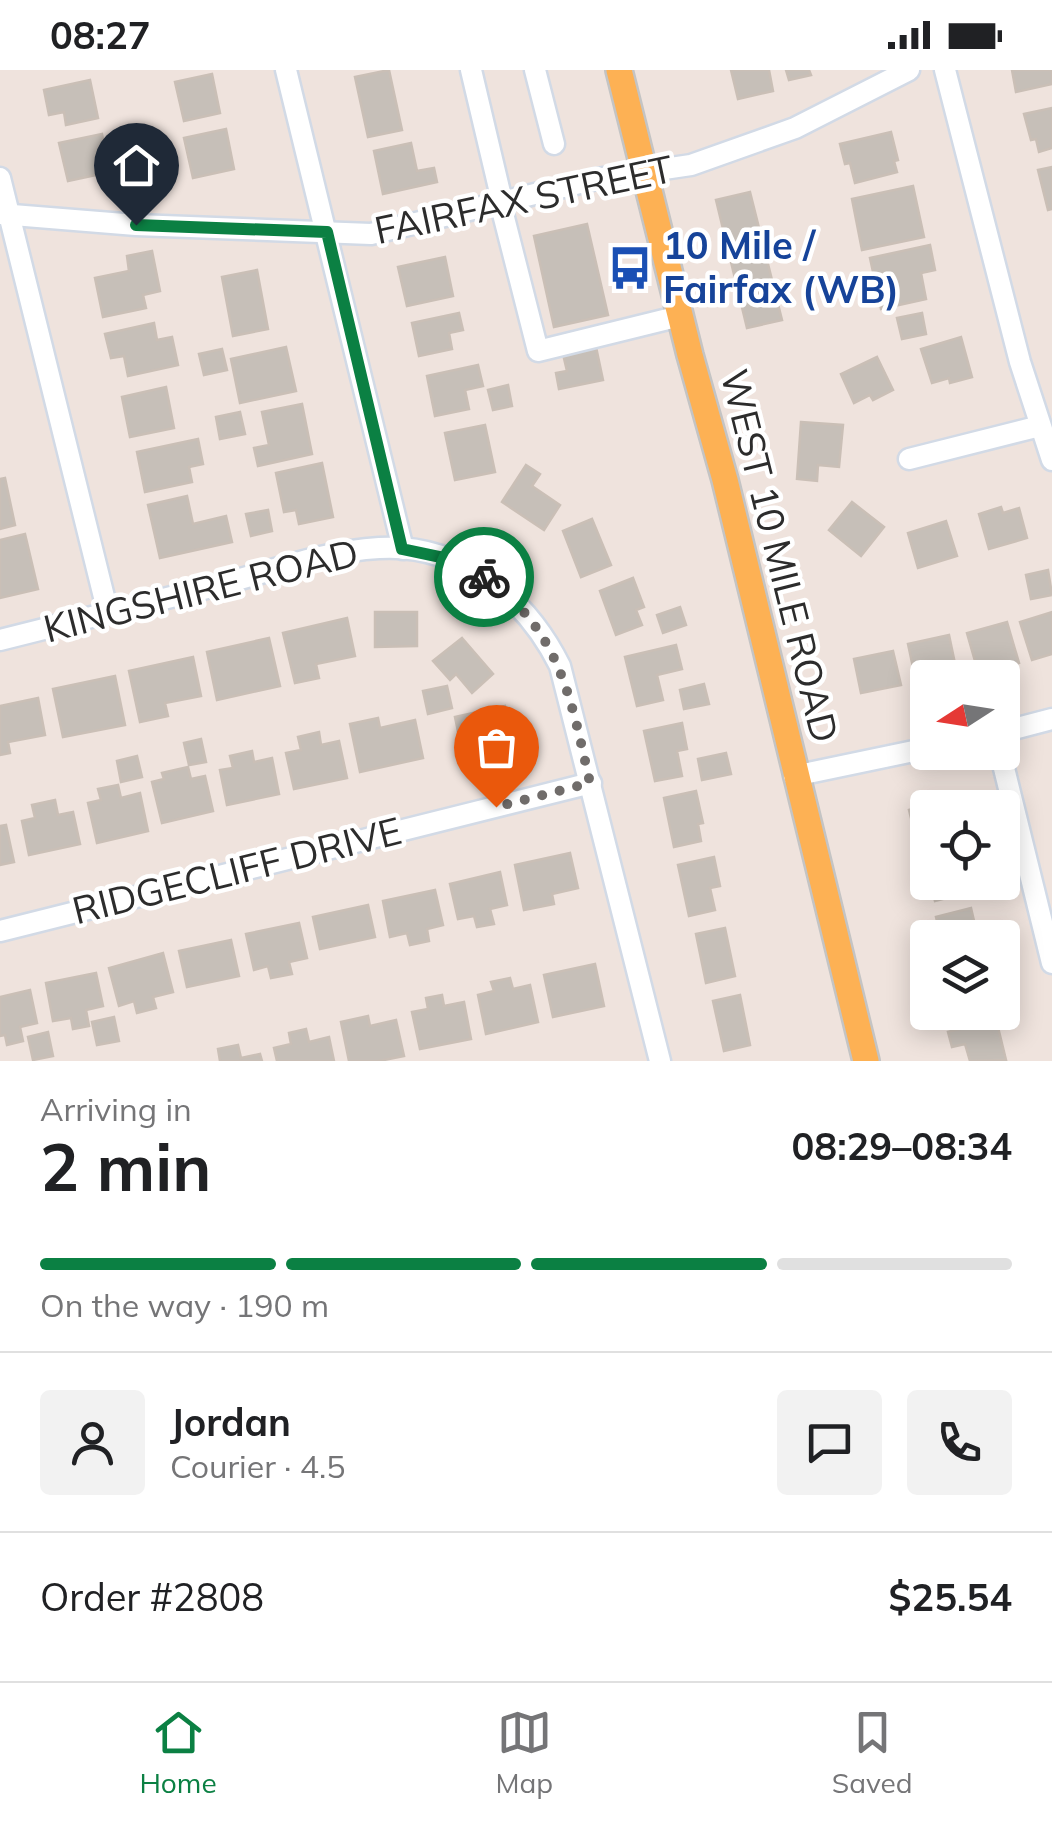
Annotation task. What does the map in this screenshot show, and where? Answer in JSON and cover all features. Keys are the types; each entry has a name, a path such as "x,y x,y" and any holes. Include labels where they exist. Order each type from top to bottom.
{"main road":[{"name":"WEST 10 MILE ROAD","path":"618,70 725,480 866,1061"}],"street":[{"path":"286,70 402,549"},
{"path":"471,70 538,350 680,316"},
{"path":"535,70 554,144"},
{"name":"FAIRFAX STREET","path":"4,214 136,225 371,234 643,171 691,165 764,141 826,114 908,70"},
{"path":"946,70 1020,362 1052,460"},
{"path":"0,178 4,214 108,613"},
{"path":"909,459 1040,426"},
{"name":"KINGSHIRE ROAD","path":"0,640 356,551 402,549 466,566 506,592 537,624 560,666 656,1060"},
{"path":"1020,727 1052,719"},
{"path":"794,776 910,752"},
{"path":"1004,770 1052,963"},
{"name":"RIDGECLIFF DRIVE","path":"0,931 590,783"}],"building":[{"path":"389,70 402,130 368,137 355,77"},
{"path":"731,70 769,70 773,91 738,99"},
{"path":"786,70 809,70 811,75 789,80"},
{"path":"1012,70 1052,70 1052,84 1016,92"},
{"path":"212,74 220,113 184,121 175,82"},
{"path":"90,80 98,118 66,125 64,112 49,115 44,90"},
{"path":"1052,108 1052,148 1039,152 1036,139 1031,140 1024,114"},
{"path":"226,129 234,169 193,178 184,138"},
{"path":"891,132 897,172 855,183 840,144"},
{"path":"102,134 104,146 119,143 124,169 68,181 59,143"},
{"path":"411,143 417,171 434,168 437,182 383,194 374,151"},
{"path":"1052,167 1052,209 1048,210 1038,170"},
{"path":"913,186 924,237 862,250 852,199"},
{"path":"750,192 782,320 747,328 716,200"},
{"path":"587,224 608,315 554,327 534,236"},
{"path":"930,245 935,270 921,273 926,299 881,309 870,258"},
{"path":"152,251 160,291 143,295 146,308 103,317 95,278 129,271 127,256"},
{"path":"445,257 453,296 407,306 398,267"},
{"path":"257,270 268,329 233,336 222,277"},
{"path":"459,313 463,330 449,333 452,349 419,356 412,323"},
{"path":"922,313 926,334 902,339 897,318"},
{"path":"154,323 157,340 172,337 178,365 128,376 124,356 111,358 105,334"},
{"path":"961,337 972,377 932,383 921,349"},
{"path":"286,347 296,391 240,403 231,359"},
{"path":"596,347 603,380 559,389 556,373 567,371 563,354"},
{"path":"222,349 227,370 204,375 199,354"},
{"path":"877,357 893,390 873,400 870,395 854,403 841,374"},
{"path":"478,365 483,386 465,390 469,409 435,416 427,376"},
{"path":"508,385 512,406 493,410 488,390"},
{"path":"166,387 174,428 130,437 122,397"},
{"path":"302,404 312,454 258,466 254,448 269,445 262,412"},
{"path":"240,412 245,434 220,439 216,417"},
{"path":"801,422 843,425 839,467 818,465 817,481 797,479"},
{"path":"485,425 495,472 455,480 445,433"},
{"path":"198,439 203,464 189,467 192,482 145,492 137,452"},
{"path":"322,463 333,517 299,524 296,510 284,512 276,473"},
{"path":"526,465 540,474 532,486 560,505 544,530 502,502"},
{"path":"5,478 15,525 0,529 0,479"},
{"path":"187,496 193,524 226,516 232,542 160,558 148,505"},
{"path":"852,502 884,527 861,556 829,530"},
{"path":"1001,507 1003,513 1019,508 1027,538 989,549 979,514"},
{"path":"268,510 272,531 251,536 246,514"},
{"path":"592,519 611,565 581,577 563,531"},
{"path":"946,521 957,556 918,568 908,533"},
{"path":"25,534 38,589 0,598 0,540"},
{"path":"1048,570 1052,595 1031,599 1026,575"},
{"path":"633,578 644,607 636,610 642,625 616,635 600,591"},
{"path":"680,607 686,625 663,633 657,615"},
{"path":"375,612 417,612 417,646 375,647"},
{"path":"1052,612 1052,654 1032,660 1020,622"},
{"path":"347,618 355,656 316,664 319,678 295,683 283,633"},
{"path":"1007,622 1018,660 975,660 967,633"},
{"path":"949,635 954,660 911,660 908,644"},
{"path":"269,638 280,686 217,700 207,652"},
{"path":"462,638 493,674 472,693 456,674 450,680 433,661"},
{"path":"676,645 682,669 657,675 663,700 637,706 625,657"},
{"path":"893,651 901,685 861,693 854,659"},
{"path":"193,657 201,696 165,703 168,716 140,722 129,671"},
{"path":"115,676 125,725 63,737 53,689"},
{"path":"704,684 709,704 684,709 680,690"},
{"path":"447,686 452,708 428,714 423,691"},
{"path":"38,698 45,735 8,742 10,753 0,755 0,706"},
{"path":"505,706 512,740 462,751 455,717"},
{"path":"378,718 380,728 415,720 423,758 360,772 350,724"},
{"path":"682,723 687,749 677,751 682,776 655,781 644,731"},
{"path":"319,732 321,745 339,741 347,778 294,789 286,753 301,750 298,737"},
{"path":"201,739 206,762 189,765 184,743"},
{"path":"252,751 254,762 272,758 279,794 227,805 220,770 233,768 230,756"},
{"path":"726,753 731,774 702,780 698,759"},
{"path":"137,756 142,777 121,782 117,761"},
{"path":"188,767 191,779 205,776 213,811 162,823 152,782 164,779 162,773"},
{"path":"118,785 121,798 140,793 148,831 97,843 88,803 101,800 98,789"},
{"path":"696,791 703,823 698,824 701,841 674,847 664,798"},
{"path":"55,800 58,815 73,812 80,844 29,855 22,821 35,818 32,805"},
{"path":"6,825 14,862 0,865 0,826"},
{"path":"570,853 578,888 552,894 554,904 524,910 515,865"},
{"path":"714,857 720,886 710,888 715,910 689,916 678,865"},
{"path":"500,872 507,905 490,909 494,924 477,927 474,916 458,919 450,884"},
{"path":"435,890 443,925 427,929 429,941 410,945 407,933 390,937 383,901"},
{"path":"368,905 375,937 320,949 313,917"},
{"path":"971,908 974,920 937,920 936,917"},
{"path":"299,923 307,958 289,962 292,974 271,978 268,966 254,970 246,934"},
{"path":"725,928 735,976 706,983 696,934"},
{"path":"231,940 239,976 187,987 179,951"},
{"path":"163,953 173,992 153,997 156,1008 137,1013 134,1001 119,1006 109,968"},
{"path":"595,964 604,1006 553,1017 544,975"},
{"path":"96,973 103,1006 86,1010 89,1026 73,1029 71,1018 53,1021 46,983"},
{"path":"510,978 513,989 530,985 538,1022 486,1034 478,995 494,991 491,982"},
{"path":"30,990 37,1023 20,1027 23,1041 7,1045 5,1035 0,1036 0,997"},
{"path":"442,995 444,1006 464,1002 471,1039 420,1049 412,1012 428,1009 426,998"},
{"path":"740,995 750,1045 724,1051 713,1001"},
{"path":"368,1016 370,1026 396,1020 404,1056 349,1061 341,1022"},
{"path":"114,1017 119,1041 97,1045 92,1022"},
{"path":"306,1029 309,1042 329,1037 334,1061 277,1061 274,1048 291,1044 289,1033"},
{"path":"999,1030 1006,1060 970,1061 965,1044 952,1047 948,1032"},
{"path":"48,1032 53,1056 33,1060 28,1037"},
{"path":"238,1045 241,1058 260,1054 262,1061 220,1061 218,1049"}],"way so far":[{"path":"484,577 506,592 537,624 560,666 590,783 496,807"}],"place":[{"name":"10 Mile / Fairfax (WB)","path":"630,268"}],"route":[{"path":"136,225 327,232 402,549 440,557 484,577"}]}
